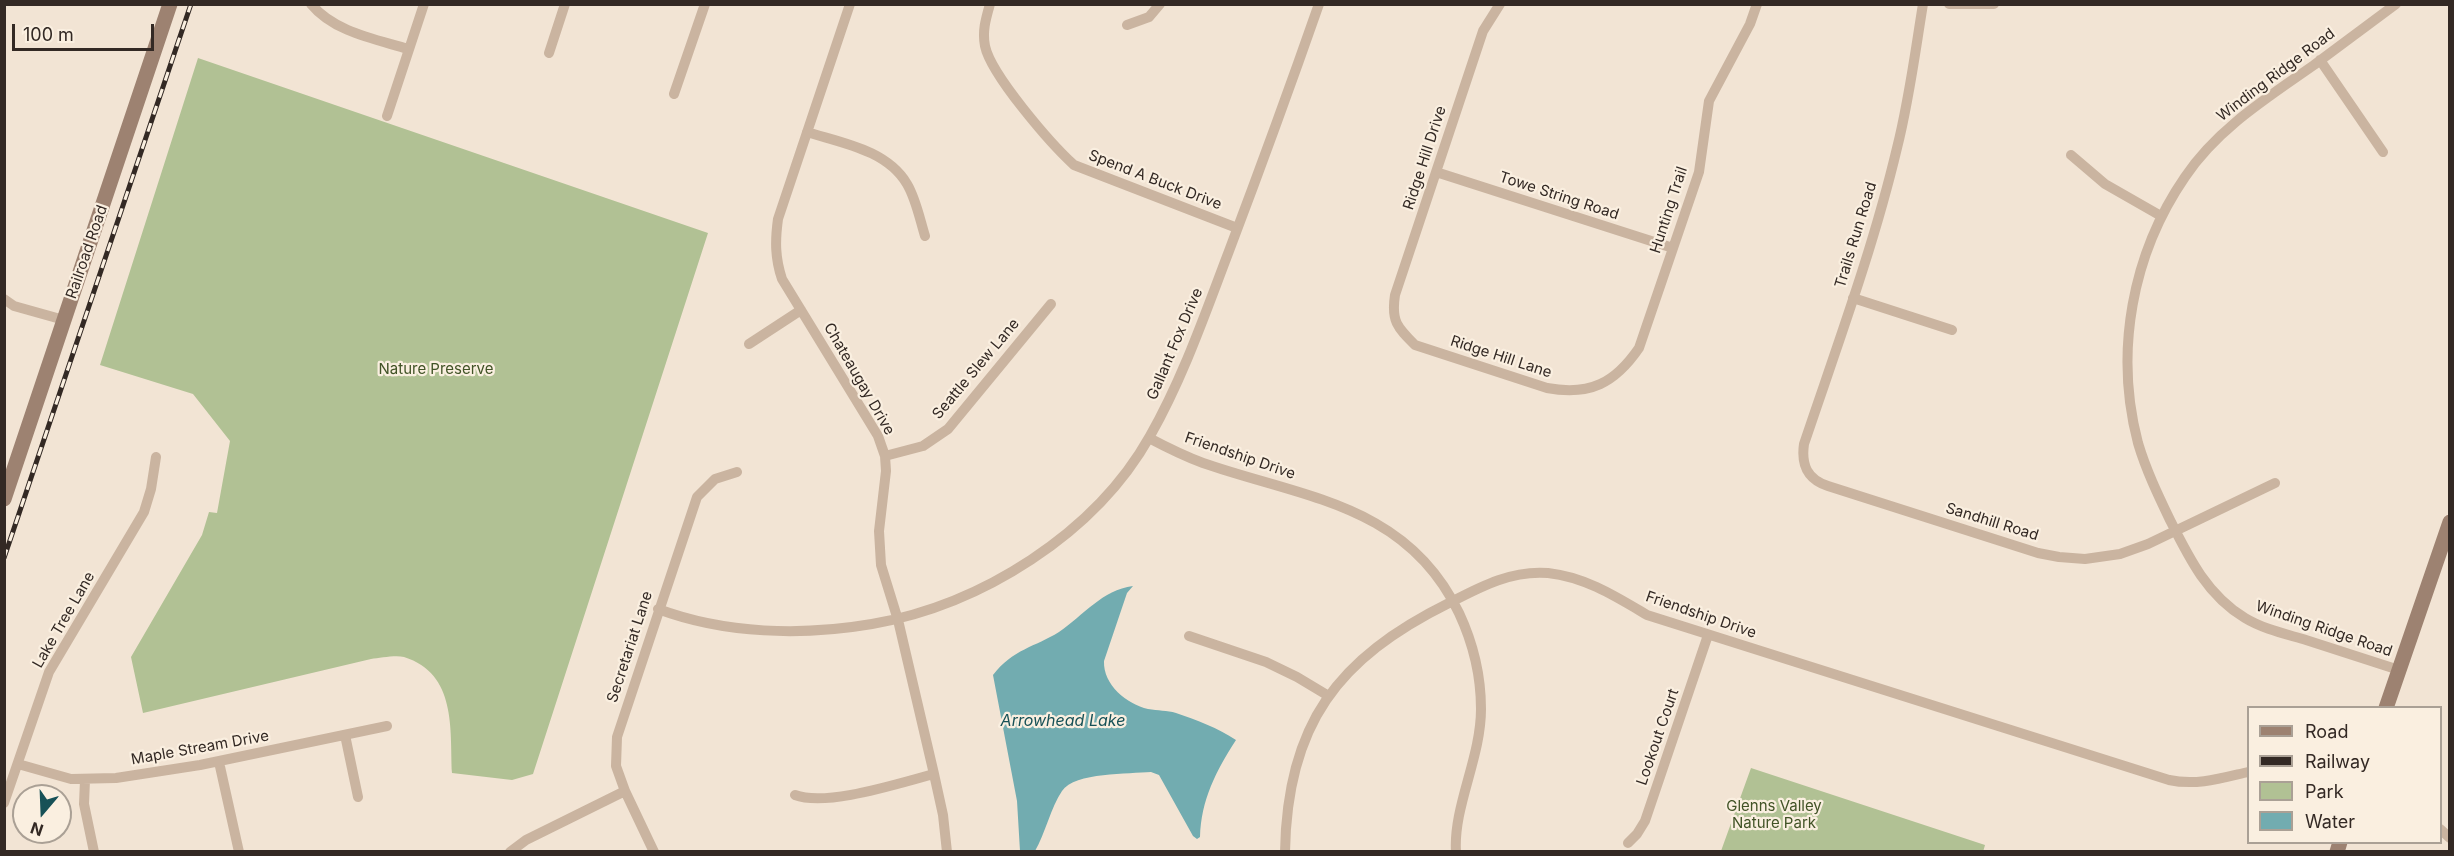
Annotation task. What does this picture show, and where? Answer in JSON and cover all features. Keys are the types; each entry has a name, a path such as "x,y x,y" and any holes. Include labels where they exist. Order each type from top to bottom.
{"street":[{"name":"Railroad Road","path":"5,495 170,4"},
{"path":"311,4 324,19 408,50"},
{"path":"387,116 424,4"},
{"path":"549,53 566,4"},
{"path":"674,94 705,4"},
{"name":"Chateaugay Drive","path":"850,4 778,219 775,245 777,263 782,279 878,436 885,456 886,471 879,548 881,565 898,620 934,774 943,815 946,852"},
{"name":"Spend A Buck Drive","path":"990,4 984,22 985,45 991,63 1028,114 1074,165 1238,228"},
{"path":"1127,25 1149,17 1160,4"},
{"name":"Gallant Fox Drive","path":"658,609 700,621 778,631 836,630 898,620 939,607 1014,571 1071,529 1100,501 1127,469 1149,438 1179,380 1238,228 1319,4"},
{"name":"Ridge Hill Drive","path":"1397,326 1393,309 1395,295 1483,31 1500,4"},
{"name":"Hunting Trail","path":"1605,383 1626,366 1639,348 1699,172 1709,101 1750,24 1757,4"},
{"name":"Trails Run Road","path":"1805,470 1802,457 1804,444 1880,215 1898,147 1912,78 1923,4"},
{"path":"1949,4 1994,4"},
{"name":"Winding Ridge Road","path":"2396,4 2250,109 2220,135 2185,176 2161,216 2134,291 2127,370 2139,443 2153,485 2202,579 2214,593 2245,618 2274,630 2399,670"},
{"path":"2320,60 2383,152"},
{"path":"807,132 873,153 892,165 908,185 925,236"},
{"path":"2071,155 2105,184 2161,216"},
{"name":"Towe String Road","path":"1436,172 1673,248"},
{"path":"1853,298 1952,330"},
{"path":"4,299 14,306 64,320"},
{"name":"Seattle Slew Lane","path":"885,456 923,446 948,429 1051,304"},
{"path":"749,344 801,310"},
{"name":"Ridge Hill Lane","path":"1397,326 1415,345 1547,388 1579,391 1605,383"},
{"name":"Friendship Drive","path":"1149,438 1201,462 1332,503 1365,516 1392,532 1422,558 1439,578 1453,601 1498,580 1524,574 1546,573 1572,577 1592,585 1647,615 2169,780 2205,782 2247,772"},
{"name":"Lake Tree Lane","path":"4,803 49,672 144,512 151,489 156,457"},
{"name":"Sandhill Road","path":"1805,470 1820,484 2038,553 2085,559 2120,554 2175,531 2275,483"},
{"name":"Secretariat Lane","path":"654,852 625,791 616,766 617,737 697,497 715,479 737,472"},
{"path":"2387,706 2450,522"},
{"path":"1286,852 1287,810 1298,758 1313,719 1327,695 1348,671 1381,642 1410,622 1453,601 1475,657 1481,710 1476,755 1457,826 1456,852"},
{"name":"Lookout Court","path":"1628,843 1645,821 1708,635"},
{"path":"1189,636 1266,662 1327,695"},
{"name":"Maple Stream Drive","path":"18,764 55,776 85,780 123,777 219,762 387,726"},
{"path":"345,735 358,797"},
{"path":"219,762 239,852"},
{"path":"795,795 803,798 831,798 934,774"},
{"path":"85,780 84,804 94,852"},
{"path":"510,852 526,840 625,791"}],"green space":[{"name":"Nature Preserve","path":"198,58 708,233 533,774 512,780 452,773 450,721 442,690 434,676 421,665 404,657 371,659 143,713 131,657 202,535 209,512 217,513 230,441 193,394 100,365"},
{"name":"Glenns Valley Nature Park","path":"1751,768 1985,845 1983,852 1721,851"}],"water":[{"name":"Arrowhead Lake","path":"1133,586 1127,593 1104,661 1105,670 1112,685 1132,703 1148,709 1173,712 1215,728 1236,740 1211,786 1203,811 1200,837 1197,839 1193,836 1159,775 1151,772 1117,774 1090,777 1069,785 1058,797 1035,851 1020,851 1017,801 993,675 1008,659 1059,632 1112,592"}],"railway":[{"path":"4,558 191,4"}]}
